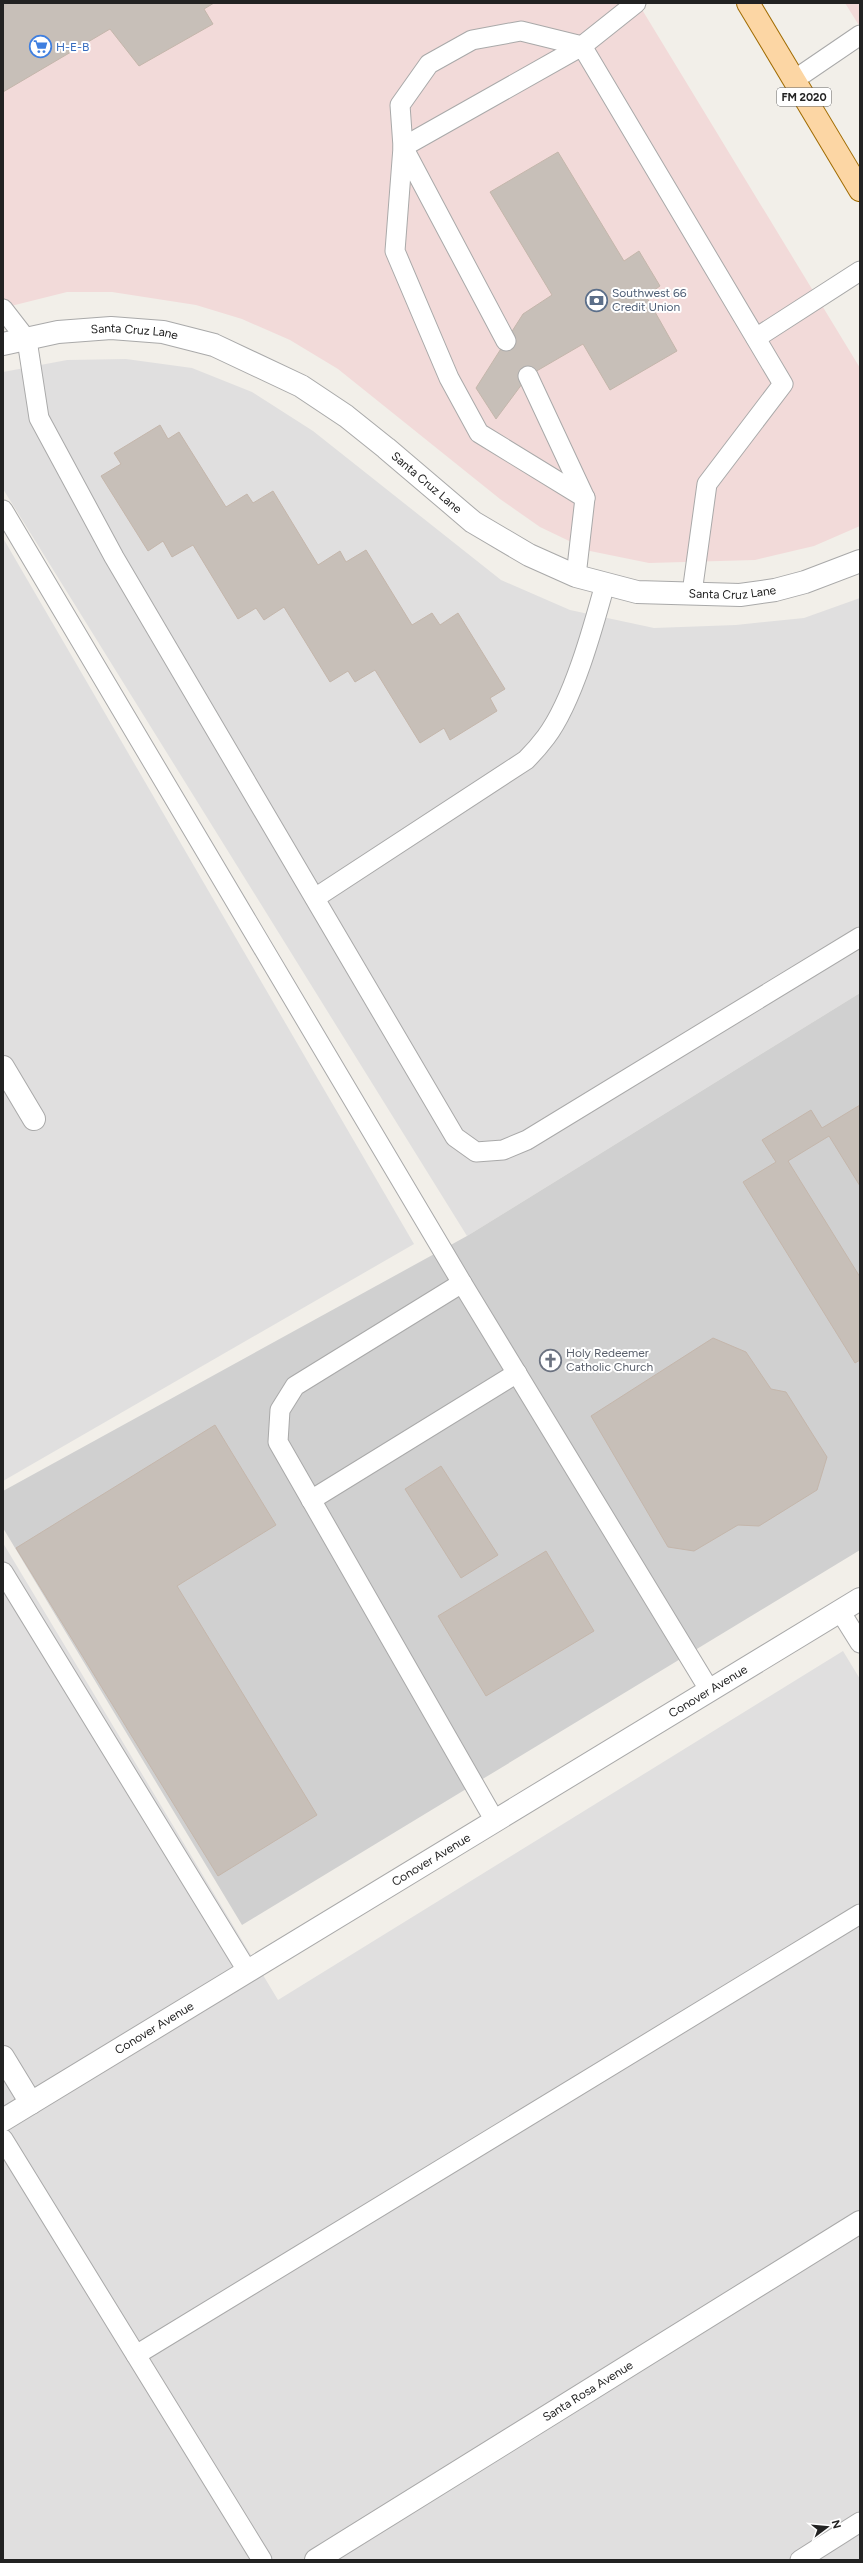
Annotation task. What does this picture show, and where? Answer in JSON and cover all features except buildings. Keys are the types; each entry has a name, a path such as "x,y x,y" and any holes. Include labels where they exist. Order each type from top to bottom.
{"main road":[{"name":"FM 2020","path":"748,3 860,190"}],"street":[{"name":"Santa Cruz Lane","path":"3,344 27,340 58,332 111,328 163,332 214,345 258,364 301,386 346,416 473,522 529,555 576,576 637,592 740,595 775,590 836,572 860,561"},
{"path":"3,1067 34,1119"},
{"name":"Conover Avenue","path":"3,2120 860,1599"},
{"path":"3,2058 31,2103"},
{"name":"Santa Rosa Avenue","path":"316,2560 860,2222"}],"lane":[{"path":"403,146 582,46 636,3"},
{"path":"585,498 479,433 449,378 396,251 403,146 400,105 429,64 435,60 472,40 521,30 582,46 783,384 707,484 692,593"},
{"path":"794,80 860,34"},
{"path":"403,146 506,341"},
{"path":"756,338 860,271"},
{"path":"3,309 27,340 39,418 114,556 455,1137 476,1152 503,1150 527,1140 860,937"},
{"path":"528,376 585,498 576,576"},
{"path":"3,510 462,1283 710,1691"},
{"path":"315,898 526,760 547,737 564,704 592,633 606,584"},
{"path":"462,1283 295,1386 280,1410 278,1442 495,1821"},
{"path":"311,1500 516,1373"},
{"path":"3,1572 248,1972"},
{"path":"840,1611 860,1643"},
{"path":"136,2355 860,1914"},
{"path":"3,2139 262,2560"},
{"path":"800,2560 860,2522"}],"shaded area":[{"path":"3,3 638,3 860,368 860,526 814,546 755,560 649,563 590,551 540,527 500,499 338,369 290,340 242,319 196,305 112,292 67,292 3,308"},
{"path":"845,3 860,3 860,27"},
{"path":"126,359 192,368 252,392 313,431 501,580 570,610 654,628 736,625 804,618 860,598 860,993 467,1236 3,489 3,372 67,360"},
{"path":"3,538 414,1244 3,1481"},
{"name":"Holy Redeemer Catholic Church","path":"860,993 860,1550 242,1925 3,1528 3,1491 467,1236"},
{"path":"3,1543 278,2000 843,1651 860,1679 860,2560 3,2560"}],"place":[{"name":"H-E-B","path":"41,47"},
{"name":"Southwest 66 Credit Union","path":"596,300"},
{"name":"Holy Redeemer Catholic Church","path":"550,1360"}]}
